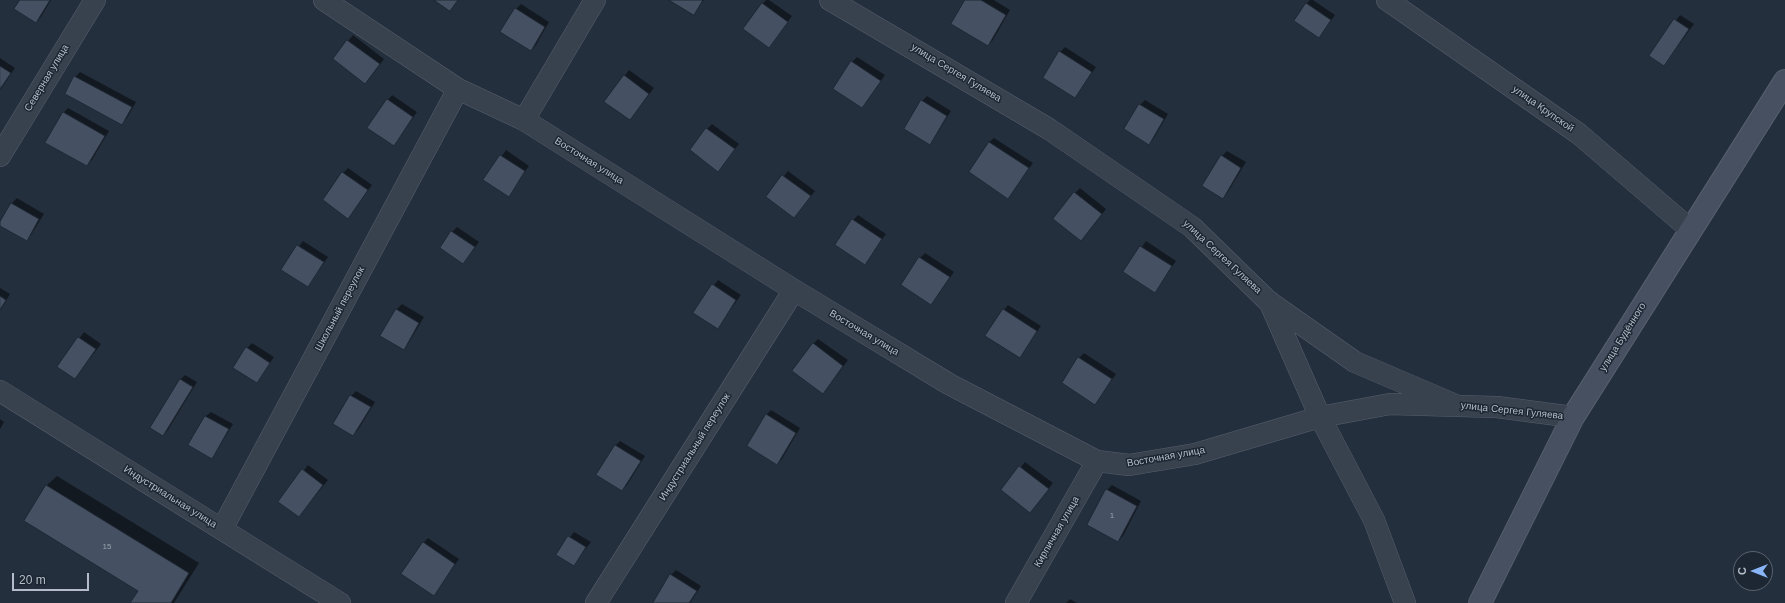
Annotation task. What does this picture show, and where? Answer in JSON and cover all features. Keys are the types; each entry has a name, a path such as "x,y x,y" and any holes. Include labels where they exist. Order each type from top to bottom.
{"street":[{"name":"Северная улица","path":"0,156 94,0"},
{"name":"Восточная улица","path":"324,0 458,89 524,120 794,290 949,384 1097,461 1129,465 1195,454 1320,417 1390,404 1458,406"},
{"path":"524,120 595,0"},
{"name":"улица Сергея Гуляева","path":"830,0 1049,129 1192,227 1268,301 1355,362 1458,406 1497,407 1572,417"},
{"name":"улица Крупской","path":"1387,0 1579,134 1691,230"},
{"name":"улица Будённого","path":"1480,603 1572,417 1785,81"},
{"name":"Школьный переулок","path":"222,529 458,89"},
{"name":"Индустриальный переулок","path":"596,603 794,290"},
{"path":"1268,301 1320,417 1374,520 1405,603"},
{"name":"Индустриальная улица","path":"0,391 340,603"},
{"name":"Кирпичная улица","path":"1016,603 1097,461"}],"building":[{"path":"20,0 50,0 36,23 14,9"},
{"path":"434,0 458,0 450,11"},
{"path":"669,0 703,0 694,15"},
{"path":"965,0 981,0 1006,15 988,46 951,24"},
{"path":"762,3 788,22 769,48 743,29"},
{"path":"1306,3 1331,20 1319,38 1294,21"},
{"path":"515,8 545,27 531,51 500,32"},
{"path":"1674,19 1689,29 1664,66 1649,56"},
{"path":"347,40 380,64 365,84 333,59"},
{"path":"1059,51 1092,72 1075,98 1043,78"},
{"path":"851,61 881,81 862,108 833,89"},
{"path":"0,66 11,73 0,89"},
{"path":"624,75 649,94 630,120 604,102"},
{"path":"74,76 132,107 122,125 65,94"},
{"path":"387,99 413,117 394,146 367,128"},
{"path":"921,100 947,116 930,145 904,129"},
{"path":"1139,104 1164,119 1149,145 1124,129"},
{"path":"63,112 105,136 87,166 45,143"},
{"path":"706,128 735,149 718,172 690,150"},
{"path":"989,142 1029,168 1008,199 969,172"},
{"path":"500,155 525,171 509,197 483,180"},
{"path":"1221,155 1241,168 1223,199 1202,186"},
{"path":"342,172 368,190 348,219 323,200"},
{"path":"782,175 811,196 794,218 766,197"},
{"path":"1074,192 1102,214 1081,241 1053,219"},
{"path":"11,203 39,219 27,241 0,226 0,222"},
{"path":"852,219 882,239 865,265 835,245"},
{"path":"451,231 475,247 463,264 440,248"},
{"path":"297,245 324,262 308,287 281,270"},
{"path":"1140,246 1172,266 1155,293 1123,272"},
{"path":"919,257 950,277 931,305 901,285"},
{"path":"712,284 736,300 718,329 693,313"},
{"path":"0,296 6,300 0,310"},
{"path":"396,309 419,323 404,350 380,336"},
{"path":"1003,309 1037,331 1020,358 985,336"},
{"path":"78,337 96,349 75,379 57,367"},
{"path":"813,343 843,366 823,394 792,371"},
{"path":"246,347 270,363 257,383 233,368"},
{"path":"1078,357 1112,379 1095,405 1062,383"},
{"path":"180,379 193,387 163,436 150,428"},
{"path":"350,395 371,407 353,436 333,424"},
{"path":"766,414 796,433 777,465 747,446"},
{"path":"205,416 229,429 212,459 188,445"},
{"path":"615,445 641,461 622,491 596,475"},
{"path":"1019,466 1049,489 1030,513 1001,490"},
{"path":"302,469 323,485 299,517 278,502"},
{"path":"46,485 189,573 171,603 130,603 138,591 24,521"},
{"path":"1106,489 1137,506 1118,542 1087,525"},
{"path":"568,536 586,547 574,566 556,555"},
{"path":"423,542 455,564 434,596 401,574"},
{"path":"670,574 697,591 689,603 653,603"}]}
